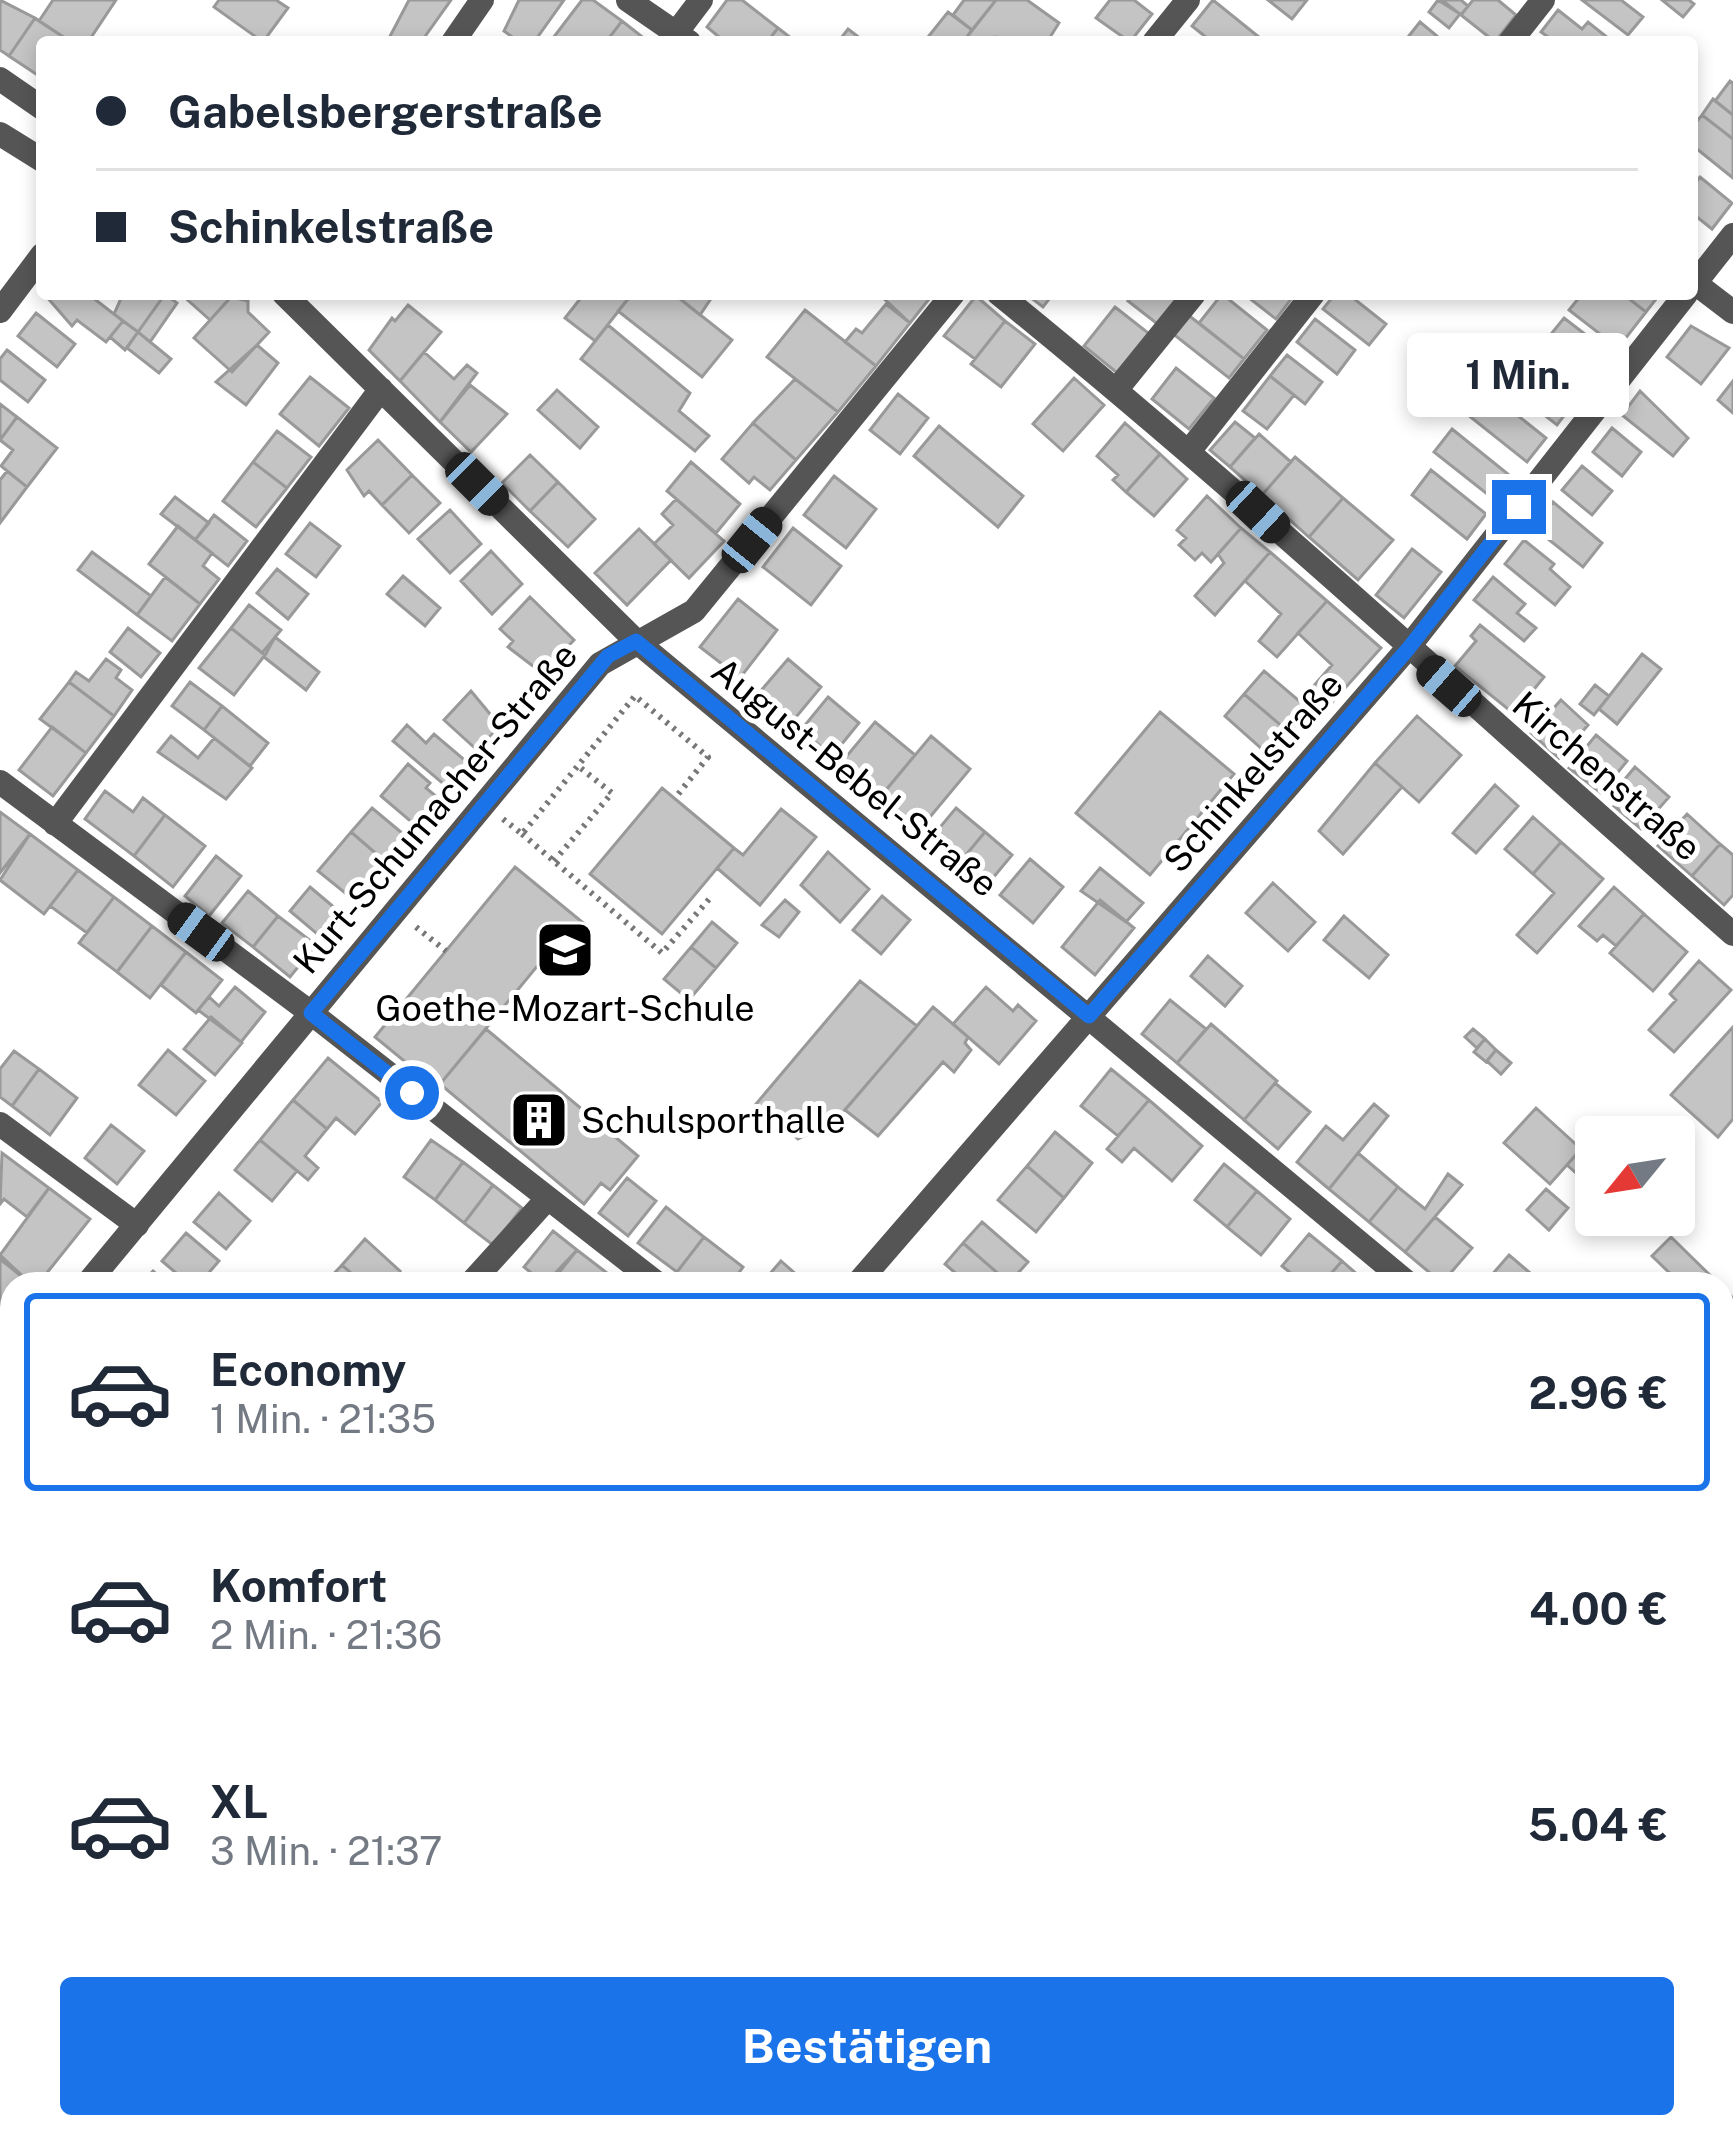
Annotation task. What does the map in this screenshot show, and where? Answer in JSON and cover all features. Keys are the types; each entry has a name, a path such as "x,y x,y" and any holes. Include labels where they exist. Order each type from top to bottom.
{"street":[{"path":"457,36 482,0"},
{"path":"628,0 679,36"},
{"path":"683,36 701,0"},
{"path":"1159,36 1188,0"},
{"path":"1515,36 1543,0"},
{"path":"0,79 36,104"},
{"path":"0,134 36,156"},
{"name":"Schinkelstraße","path":"1698,279 1733,235"},
{"path":"0,311 36,263"},
{"path":"1698,292 1733,312"},
{"name":"August-Bebel-Straße","path":"290,300 636,641 1395,1272"},
{"name":"Kurt-Schumacher-Straße","path":"97,1272 599,664 694,610 948,300"},
{"name":"Kirchenstraße","path":"1007,300 1190,450 1733,934"},
{"path":"1117,389 1189,300"},
{"path":"1190,450 1307,300"},
{"name":"Schinkelstraße","path":"867,1272 1408,649 1682,300"},
{"path":"55,824 381,389"},
{"path":"0,782 311,1013 642,1272"},
{"path":"0,1124 136,1225"},
{"path":"481,1272 547,1199"}],"path":[{"path":"522,834 635,696 708,757 675,798"},
{"path":"554,862 612,793 578,766"},
{"path":"486,805 662,953 711,897"},
{"path":"397,912 446,951"}],"building":[{"path":"0,0 35,18 9,56 0,50"},
{"path":"53,0 116,0 92,36 62,36 39,21"},
{"path":"219,0 276,0 288,8 267,36 255,36 214,7"},
{"path":"409,0 451,0 425,36 390,36"},
{"path":"519,0 564,0 538,36 511,36 504,31"},
{"path":"582,0 593,0 622,21 611,36 555,36"},
{"path":"727,0 742,0 778,28 772,36 718,36 707,27"},
{"path":"964,0 996,0 972,30 953,15"},
{"path":"996,0 1027,0 1059,23 1051,36 968,36"},
{"path":"1110,0 1134,0 1152,14 1135,36 1122,36 1096,18"},
{"path":"1213,0 1258,36 1204,36 1192,26"},
{"path":"1268,0 1307,0 1292,19"},
{"path":"1438,0 1460,14 1449,28 1429,12"},
{"path":"1442,0 1461,0 1468,6 1461,15"},
{"path":"1473,0 1498,0 1516,15 1500,36 1487,36 1461,15"},
{"path":"1582,0 1621,0 1643,17 1628,35"},
{"path":"1662,0 1689,0 1694,4 1683,17"},
{"path":"1558,10 1582,29 1588,22 1606,36 1547,36 1541,32"},
{"path":"948,12 972,30 968,36 929,36"},
{"path":"35,18 62,36 36,36 36,74 9,56"},
{"path":"622,21 641,36 611,36"},
{"path":"1420,22 1437,36 1409,36"},
{"path":"1733,83 1733,115 1715,101"},
{"path":"1713,99 1733,115 1733,139 1702,115"},
{"path":"1702,115 1733,139 1733,178 1698,150"},
{"path":"1698,180 1732,203 1712,229 1698,218"},
{"path":"49,300 96,300 123,321 106,342 77,320 72,326"},
{"path":"120,300 161,300 138,332 114,314"},
{"path":"161,300 177,303 150,342 138,332"},
{"path":"188,300 228,300 210,320"},
{"path":"228,300 248,301 248,312 269,332 232,372 194,338"},
{"path":"579,300 627,300 595,341 565,318"},
{"path":"627,300 682,300 732,340 702,377 618,311"},
{"path":"681,300 710,300 700,315"},
{"path":"885,300 928,300 910,323"},
{"path":"973,300 981,300 1005,321 975,359 944,336"},
{"path":"1129,300 1181,300 1160,326"},
{"path":"1217,300 1230,300 1267,330 1244,359 1199,323"},
{"path":"1252,300 1290,300 1276,319"},
{"path":"1330,300 1356,300 1386,324 1369,345 1323,309"},
{"path":"1577,300 1631,300 1646,312 1618,348 1569,310"},
{"path":"1631,300 1655,300 1646,312"},
{"path":"886,304 910,323 876,366 845,342 856,329 862,333"},
{"path":"408,305 441,332 400,381 369,350"},
{"path":"1115,307 1152,336 1121,376 1084,346"},
{"path":"805,310 876,366 838,412 767,357"},
{"path":"36,313 75,344 57,367 18,336"},
{"path":"1187,314 1244,359 1229,378 1172,333"},
{"path":"1564,318 1612,355 1587,387 1539,349"},
{"path":"1315,319 1355,350 1337,374 1297,342"},
{"path":"123,321 138,332 125,350 110,337"},
{"path":"1005,321 1035,344 1001,387 971,364"},
{"path":"608,325 690,393 679,411 709,436 695,451 581,359"},
{"path":"1691,326 1729,348 1701,384 1667,357"},
{"path":"138,332 171,359 159,373 127,348"},
{"path":"257,345 278,363 246,405 216,382"},
{"path":"7,350 45,380 28,402 0,380 0,359"},
{"path":"424,352 454,379 467,365 477,373 440,422 400,381"},
{"path":"1287,355 1322,382 1305,404 1270,376"},
{"path":"1531,365 1576,400 1557,425 1511,389"},
{"path":"1176,368 1214,398 1189,429 1152,399"},
{"path":"1270,376 1294,395 1267,429 1243,411"},
{"path":"310,377 349,408 319,446 280,414"},
{"path":"1074,378 1104,405 1063,451 1033,424"},
{"path":"795,379 838,412 796,460 753,423"},
{"path":"1733,381 1733,413 1718,400"},
{"path":"470,385 507,414 471,452 440,422"},
{"path":"1482,387 1546,438 1527,462 1463,411"},
{"path":"557,390 598,427 580,448 538,410"},
{"path":"1640,391 1688,438 1673,456 1622,415"},
{"path":"898,394 928,418 900,454 870,430"},
{"path":"0,404 17,417 0,440"},
{"path":"17,417 57,448 27,487 1,466 13,450 0,440"},
{"path":"1235,422 1255,438 1230,467 1210,450"},
{"path":"753,423 796,460 770,490 754,477 749,483 722,459"},
{"path":"1125,423 1160,454 1126,492 1113,480 1118,475 1097,456"},
{"path":"939,426 1023,496 998,527 914,456"},
{"path":"1612,428 1641,452 1622,476 1593,452"},
{"path":"1452,429 1514,479 1496,501 1434,452"},
{"path":"277,431 311,457 287,488 253,462"},
{"path":"1259,434 1291,462 1262,495 1230,467"},
{"path":"378,440 412,475 382,505 369,491 364,496 347,470"},
{"path":"1160,454 1187,479 1154,516 1126,492"},
{"path":"530,455 558,482 530,511 502,483"},
{"path":"1295,457 1343,498 1309,537 1262,495"},
{"path":"253,462 287,488 256,527 223,501"},
{"path":"691,462 740,504 716,533 667,491"},
{"path":"1582,466 1612,491 1592,515 1562,490"},
{"path":"1431,470 1486,514 1467,539 1412,495"},
{"path":"7,471 27,487 0,523 0,480"},
{"path":"412,475 440,503 409,533 382,505"},
{"path":"834,476 876,509 846,548 804,515"},
{"path":"558,482 595,519 568,547 530,511"},
{"path":"1207,496 1241,528 1211,562 1202,553 1195,560 1179,545 1186,538 1177,530"},
{"path":"175,497 209,523 195,540 161,514"},
{"path":"1343,498 1393,540 1358,580 1309,537"},
{"path":"676,499 724,541 689,578 654,544 673,525 662,514"},
{"path":"1553,502 1602,543 1583,567 1533,527"},
{"path":"450,510 481,544 450,573 418,539"},
{"path":"214,515 247,541 228,566 195,540"},
{"path":"310,523 340,546 316,577 286,554"},
{"path":"178,526 212,553 203,566 219,579 200,604 149,564"},
{"path":"793,528 841,566 811,605 763,567"},
{"path":"1241,528 1270,552 1215,615 1195,596 1224,563 1218,554"},
{"path":"639,529 671,560 627,605 595,573"},
{"path":"1524,540 1554,564 1550,569 1570,587 1555,605 1505,564"},
{"path":"1412,549 1441,572 1404,618 1376,595"},
{"path":"491,551 522,584 492,614 461,581"},
{"path":"92,552 151,596 137,615 78,570"},
{"path":"1270,552 1327,601 1277,657 1259,641 1281,614 1245,581"},
{"path":"277,569 308,594 288,619 257,593"},
{"path":"403,576 440,608 425,626 387,594"},
{"path":"165,577 200,604 172,641 137,615"},
{"path":"1493,577 1525,604 1517,613 1536,628 1524,641 1474,600"},
{"path":"530,597 574,640 542,673 508,647 513,641 500,629"},
{"path":"738,599 777,630 740,678 700,647"},
{"path":"1327,601 1381,648 1329,706 1310,690 1332,665 1298,633"},
{"path":"249,605 281,630 262,653 231,628"},
{"path":"1480,625 1544,677 1514,714 1455,666 1476,641 1471,636"},
{"path":"128,628 160,653 141,677 110,652"},
{"path":"231,628 265,655 234,695 199,668"},
{"path":"275,637 319,672 306,690 264,657"},
{"path":"1642,654 1661,669 1617,724 1599,709"},
{"path":"106,659 121,670 116,678 132,690 114,716 69,682 76,672 89,681"},
{"path":"788,659 821,687 792,722 758,694"},
{"path":"1264,671 1311,711 1291,734 1244,694"},
{"path":"69,682 114,716 86,753 40,719"},
{"path":"190,682 222,706 204,730 172,706"},
{"path":"1595,685 1609,696 1594,715 1580,704"},
{"path":"471,691 500,726 477,750 444,720"},
{"path":"1244,694 1291,734 1271,757 1225,716"},
{"path":"828,697 859,723 832,756 801,730"},
{"path":"1561,700 1588,725 1559,758 1531,733"},
{"path":"222,706 268,743 250,766 204,730"},
{"path":"1160,712 1234,774 1150,875 1076,813"},
{"path":"1417,716 1461,755 1419,802 1375,763"},
{"path":"875,722 915,755 881,796 841,763"},
{"path":"407,725 426,743 434,734 468,763 447,787 393,741"},
{"path":"52,727 86,753 53,796 19,770"},
{"path":"1596,735 1627,761 1601,793 1569,768"},
{"path":"171,736 198,758 214,738 252,768 226,799 158,752"},
{"path":"931,736 970,769 920,829 881,796"},
{"path":"1375,763 1402,787 1343,854 1319,831"},
{"path":"408,764 430,783 426,788 438,798 415,825 381,796"},
{"path":"1635,767 1669,797 1641,829 1614,806 1626,792 1619,786"},
{"path":"1495,785 1518,806 1476,853 1453,833"},
{"path":"662,788 734,848 662,934 590,874"},
{"path":"105,791 133,812 143,798 165,815 134,856 85,819"},
{"path":"372,808 408,838 387,863 351,832"},
{"path":"956,808 985,832 960,862 931,838"},
{"path":"781,809 816,837 760,905 717,868 734,848 743,855"},
{"path":"0,812 30,834 0,873"},
{"path":"1687,814 1720,844 1692,876 1658,846"},
{"path":"165,815 205,846 173,887 134,856"},
{"path":"1533,817 1561,842 1533,874 1505,849"},
{"path":"351,832 387,863 355,901 318,871"},
{"path":"985,832 1012,855 987,885 960,862"},
{"path":"30,834 78,870 44,914 0,880"},
{"path":"1561,842 1603,879 1537,953 1517,935 1554,893 1533,874"},
{"path":"1720,844 1733,855 1733,895 1724,905 1692,876"},
{"path":"828,852 869,889 840,922 801,885"},
{"path":"216,856 241,876 209,916 185,896"},
{"path":"1030,859 1063,887 1033,923 1000,895"},
{"path":"515,867 587,926 553,967 543,959 437,1088 375,1037"},
{"path":"1100,868 1143,903 1126,922 1081,891"},
{"path":"78,870 114,897 87,933 50,906"},
{"path":"1273,883 1315,922 1288,951 1246,913"},
{"path":"310,887 342,914 322,938 290,911"},
{"path":"1614,887 1644,914 1616,946 1603,935 1597,941 1579,926"},
{"path":"248,891 278,916 253,947 222,923"},
{"path":"882,896 910,920 881,954 853,930"},
{"path":"114,897 152,926 117,972 79,943"},
{"path":"785,900 799,912 779,937 762,925"},
{"path":"1100,900 1134,928 1095,975 1062,947"},
{"path":"1644,914 1687,952 1653,991 1610,953"},
{"path":"278,916 316,945 290,977 253,947"},
{"path":"1344,916 1388,955 1369,978 1324,940"},
{"path":"712,922 737,943 716,968 691,947"},
{"path":"152,926 186,952 150,998 117,972"},
{"path":"691,947 716,968 689,1000 664,979"},
{"path":"186,952 222,980 196,1013 161,985"},
{"path":"1208,956 1242,986 1225,1006 1191,976"},
{"path":"1699,961 1731,990 1674,1052 1649,1030 1676,1000 1670,994"},
{"path":"860,981 917,1026 837,1119 798,1139 756,1104"},
{"path":"235,987 265,1012 241,1042 198,1010 209,997 219,1006"},
{"path":"986,987 1013,1011 1018,1005 1036,1021 999,1064 953,1024"},
{"path":"1170,1000 1206,1029 1177,1063 1142,1034"},
{"path":"933,1007 968,1037 965,1043 971,1050 954,1072 943,1062 878,1136 845,1110"},
{"path":"211,1017 242,1043 215,1075 184,1049"},
{"path":"1211,1024 1277,1081 1244,1120 1177,1063"},
{"path":"1733,1027 1733,1119 1718,1137 1671,1095"},
{"name":"Schulsporthalle","path":"486,1029 638,1156 610,1190 601,1183 584,1204 440,1084"},
{"path":"1473,1029 1485,1039 1477,1048 1465,1037"},
{"path":"1485,1039 1496,1050 1486,1062 1474,1052"},
{"path":"168,1050 205,1081 176,1115 139,1085"},
{"path":"1496,1050 1511,1063 1501,1074 1487,1061"},
{"path":"14,1051 39,1069 12,1106 0,1097 0,1069"},
{"path":"328,1058 382,1102 355,1134 336,1118 327,1129 293,1100"},
{"path":"39,1069 77,1098 50,1135 12,1106"},
{"path":"1111,1069 1149,1100 1118,1136 1081,1106"},
{"path":"1275,1083 1310,1112 1278,1149 1244,1120"},
{"path":"293,1100 327,1129 305,1156 318,1168 308,1180 260,1140"},
{"path":"1149,1100 1202,1146 1172,1181 1134,1148 1122,1162 1107,1149"},
{"path":"1374,1104 1388,1116 1329,1189 1297,1162 1326,1126 1343,1140"},
{"path":"1536,1108 1575,1144 1575,1156 1550,1184 1504,1143"},
{"path":"111,1125 144,1151 117,1184 85,1158"},
{"path":"1055,1132 1092,1163 1064,1198 1027,1166"},
{"path":"260,1140 297,1171 272,1201 235,1170"},
{"path":"431,1140 463,1162 435,1200 404,1177"},
{"path":"2,1153 49,1188 27,1217 4,1199 0,1204"},
{"path":"1358,1153 1398,1187 1369,1222 1329,1189"},
{"path":"463,1162 493,1185 464,1223 435,1200"},
{"path":"1224,1164 1257,1191 1227,1227 1195,1200"},
{"path":"1027,1166 1064,1198 1036,1232 998,1200"},
{"path":"1448,1174 1462,1185 1405,1252 1369,1222 1398,1187 1425,1209"},
{"path":"627,1178 656,1201 628,1236 599,1213"},
{"path":"493,1185 522,1208 493,1245 464,1223"},
{"path":"49,1188 90,1219 48,1272 18,1272 0,1255"},
{"path":"1546,1189 1568,1208 1549,1230 1527,1210"},
{"path":"1257,1191 1290,1219 1261,1255 1227,1227"},
{"path":"219,1193 250,1221 226,1249 194,1222"},
{"path":"666,1207 704,1237 677,1272 638,1243"},
{"path":"1435,1217 1472,1248 1451,1272 1429,1272 1405,1252"},
{"path":"982,1222 1028,1262 1019,1272 996,1272 963,1243"},
{"path":"553,1231 577,1250 556,1272 530,1272 524,1267"},
{"path":"186,1233 219,1261 209,1272 175,1272 162,1261"},
{"path":"1309,1234 1342,1261 1332,1272 1289,1272 1282,1266"},
{"path":"704,1237 743,1267 739,1272 677,1272"},
{"path":"1671,1237 1707,1272 1669,1272 1652,1256"},
{"path":"365,1239 400,1271 350,1272 342,1265"},
{"path":"963,1243 996,1272 954,1272 945,1264"},
{"path":"577,1250 606,1272 560,1272"},
{"path":"1509,1255 1529,1272 1494,1272"},
{"path":"0,1259 16,1272 0,1272"},
{"path":"781,1261 793,1272 771,1272"},
{"path":"1342,1261 1354,1272 1332,1272"}],"place":[{"name":"Goethe-Mozart-Schule","path":"565,950"},
{"name":"Schulsporthalle","path":"539,1120"}],"route":[{"path":"412,1093 311,1013 599,664 636,641 1089,1016 1408,649 1519,507"}]}
